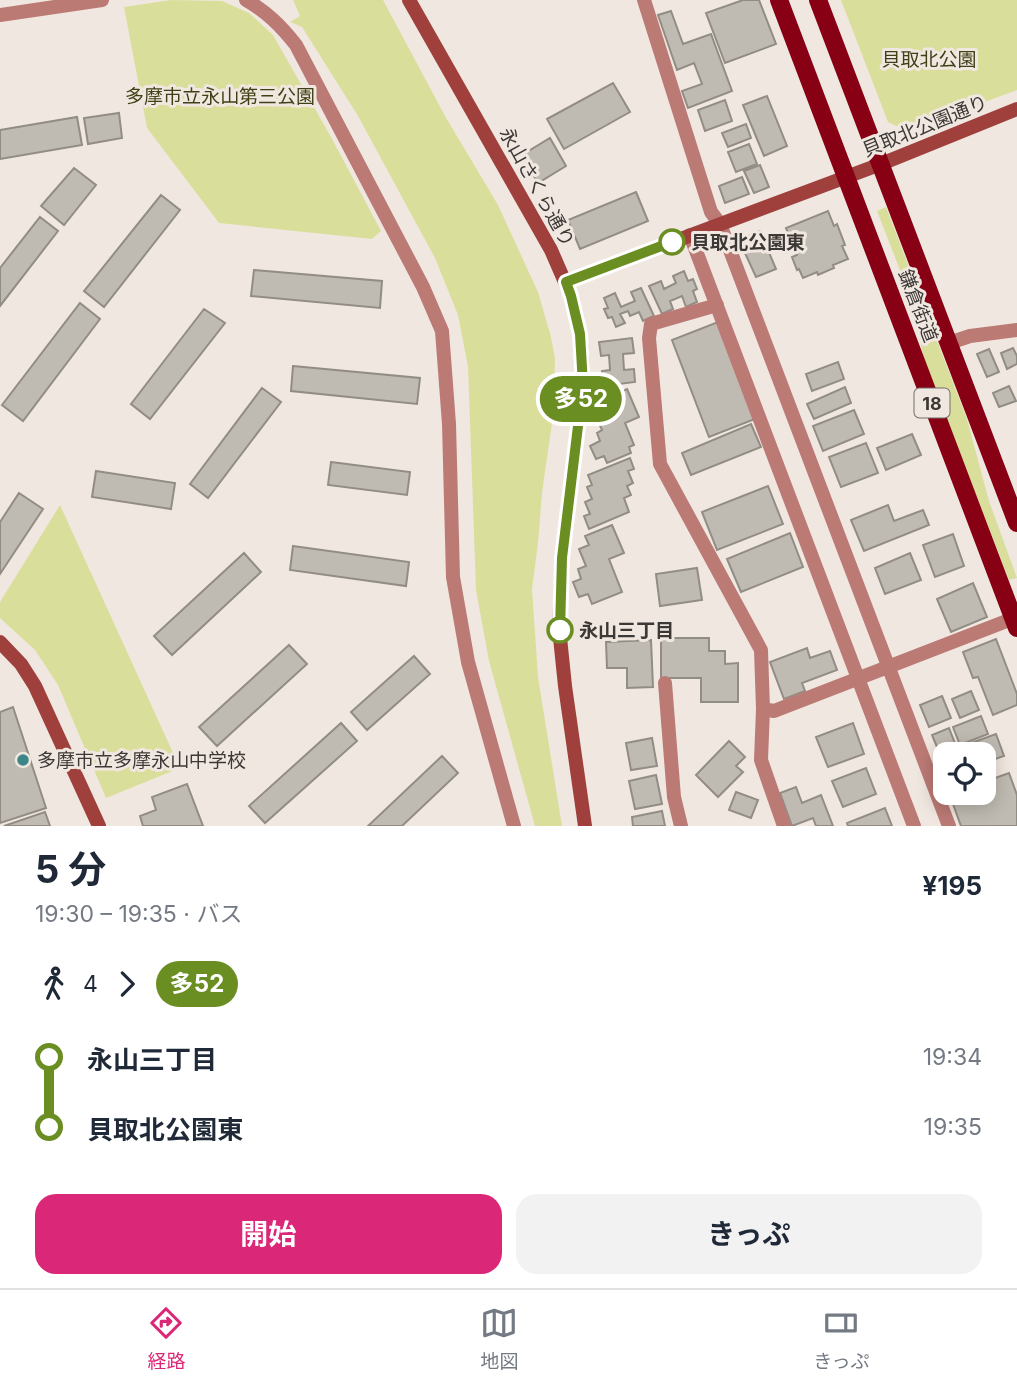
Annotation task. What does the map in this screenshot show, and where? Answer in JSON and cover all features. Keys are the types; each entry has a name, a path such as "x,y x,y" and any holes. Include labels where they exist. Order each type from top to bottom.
{"main road":[{"name":"鎌倉街道","path":"779,0 1016,621"},
{"name":"鎌倉街道","path":"818,0 1017,523"}],"street":[{"path":"0,15 102,0"},
{"path":"246,0 279,23 296,45 423,287 442,331 449,424 453,577 468,662 514,826"},
{"name":"永山さくら通り","path":"409,0 551,250 574,305 580,334 583,385 562,558 559,628 585,826"},
{"path":"644,0 711,212 720,224 949,826"},
{"name":"貝取北公園通り","path":"566,282 881,164 1017,109"},
{"path":"690,235 914,826"},
{"path":"717,305 651,324 649,338 660,464 761,650 761,760 784,826"},
{"path":"949,343 970,336 1017,330"},
{"path":"763,709 774,711 1016,621"},
{"path":"0,642 21,664 35,686 99,826"},
{"path":"665,683 674,797 681,826"}],"green space":[{"name":"多摩市立永山第三公園","path":"171,0 222,1 249,13 273,35 381,231 372,239 219,223 147,128 124,7"},
{"path":"293,0 383,0 445,116 498,205 538,292 555,359 553,416 532,589 538,677 562,826 535,826 489,661 476,590 468,367 458,315 435,258 358,116 302,27 290,22 300,16"},
{"name":"貝取北公園","path":"841,0 1017,0 1017,90 907,131 888,122"},
{"path":"886,207 967,419 989,501 1017,578 1009,580 925,362 907,288 877,211"},
{"path":"60,505 180,768 106,798 58,685 35,650 0,618 0,602"}],"building":[{"path":"743,0 759,0 776,44 725,63 706,13"},
{"path":"671,11 683,44 711,34 732,91 688,108 682,91 702,84 694,63 677,70 658,15"},
{"path":"613,83 630,112 564,149 547,119"},
{"path":"767,96 787,146 764,156 743,105"},
{"path":"725,100 732,121 705,131 698,110"},
{"path":"119,113 122,138 88,144 84,118"},
{"path":"77,117 82,145 0,159 0,130"},
{"path":"746,124 751,138 728,147 722,133"},
{"path":"550,138 566,166 538,183 522,155"},
{"path":"749,144 757,164 736,172 728,152"},
{"path":"760,165 769,187 754,193 744,171"},
{"path":"74,168 96,185 64,225 41,206"},
{"path":"742,177 749,194 725,203 719,186"},
{"path":"636,192 648,221 580,249 568,220"},
{"path":"161,195 180,210 104,307 84,291"},
{"path":"828,211 834,226 837,224 848,259 818,275 817,272 803,278 792,257 797,255 786,228"},
{"path":"40,217 58,231 0,306 0,268"},
{"path":"760,231 776,269 756,277 739,240"},
{"path":"254,270 382,281 380,308 251,296"},
{"path":"684,271 688,281 693,279 697,289 693,291 697,302 686,307 682,296 670,301 673,309 662,314 649,286 661,281 664,289 676,283 673,276"},
{"path":"641,288 654,316 643,321 639,312 630,316 628,311 620,314 625,323 616,327 612,317 608,318 604,309 608,308 604,298 615,293 621,307 635,301 631,292"},
{"path":"80,303 100,319 23,421 2,405"},
{"path":"204,309 225,323 150,419 131,404"},
{"path":"718,322 755,419 709,437 672,340"},
{"path":"632,338 634,353 623,354 624,370 634,369 635,382 604,386 602,371 610,370 609,355 601,356 599,342"},
{"path":"1013,348 1017,364 1007,369 1001,353"},
{"path":"989,349 999,372 987,377 977,354"},
{"path":"838,362 844,379 812,391 806,374"},
{"path":"293,366 420,378 417,404 291,391"},
{"path":"1009,386 1016,401 999,407 993,393"},
{"path":"845,387 851,403 814,419 807,404"},
{"path":"262,388 281,402 208,498 190,484"},
{"path":"627,389 639,417 625,423 634,445 629,447 631,453 607,463 604,456 596,459 590,446 600,441 597,433 602,430 597,419 604,416 598,402"},
{"path":"854,410 864,434 823,451 813,426"},
{"path":"751,424 761,447 691,475 682,453"},
{"path":"912,434 921,455 886,470 877,448"},
{"path":"866,443 878,473 841,487 829,457"},
{"path":"630,458 634,469 628,471 633,483 627,486 631,495 624,498 629,512 589,529 584,516 590,514 585,502 592,499 587,487 592,485 588,475"},
{"path":"331,462 410,472 407,495 328,485"},
{"path":"96,471 175,483 171,509 92,497"},
{"path":"768,486 783,524 717,550 702,512"},
{"path":"19,493 43,509 0,574 0,522"},
{"path":"888,505 894,521 923,510 929,525 864,551 851,520"},
{"path":"612,525 624,553 609,559 622,592 592,604 588,594 579,597 573,582 581,579 578,569 586,566 579,549 589,545 585,536"},
{"path":"790,533 803,567 741,592 727,559"},
{"path":"953,534 964,566 935,577 923,545"},
{"path":"293,546 409,562 406,586 290,570"},
{"path":"244,553 261,572 172,655 154,636"},
{"path":"910,553 921,580 885,594 875,568"},
{"path":"697,568 702,600 660,606 656,574"},
{"path":"973,583 987,617 951,632 937,599"},
{"path":"661,638 709,638 709,651 725,651 725,664 738,663 738,702 701,702 701,678 661,678"},
{"path":"996,639 1017,694 1017,705 993,715 978,677 973,678 963,652"},
{"path":"651,640 653,687 627,688 627,668 607,668 606,642"},
{"path":"289,645 307,664 217,746 199,727"},
{"path":"807,648 810,658 830,651 837,670 802,683 805,691 784,699 770,662"},
{"path":"414,656 430,674 367,730 351,712"},
{"path":"971,691 979,710 960,718 952,699"},
{"path":"942,696 951,718 929,727 920,705"},
{"path":"13,707 46,808 0,823 0,712"},
{"path":"981,716 988,734 968,742 959,742 953,727"},
{"path":"341,723 357,741 265,823 249,806"},
{"path":"853,723 864,754 828,767 816,737"},
{"path":"949,728 954,742 935,742 932,735"},
{"path":"996,734 1004,756 996,759 996,742 974,742"},
{"path":"652,738 657,766 631,770 626,743"},
{"path":"729,741 745,757 736,766 743,772 718,797 696,775"},
{"path":"442,756 458,773 402,826 368,826"},
{"path":"866,768 876,794 843,807 832,781"},
{"path":"1009,773 1017,795 1017,826 961,826 953,805 996,805 996,778"},
{"path":"656,775 662,804 635,809 629,781"},
{"path":"187,784 203,826 143,826 140,816 156,810 152,797"},
{"path":"796,787 802,803 821,795 833,826 816,826 813,818 792,826 780,793"},
{"path":"736,792 758,800 751,818 729,810"},
{"path":"885,808 892,826 848,826 847,823"},
{"path":"662,811 665,826 633,826 632,817"},
{"path":"45,812 50,826 4,826"}],"bus line":[{"name":"多52","path":"560,630 562,558 583,385 580,334 566,282 672,242"}],"place":[{"name":"貝取北公園東","path":"672,242"},
{"name":"永山三丁目","path":"560,630"},
{"name":"多摩市立多摩永山中学校","path":"23,760"}]}
